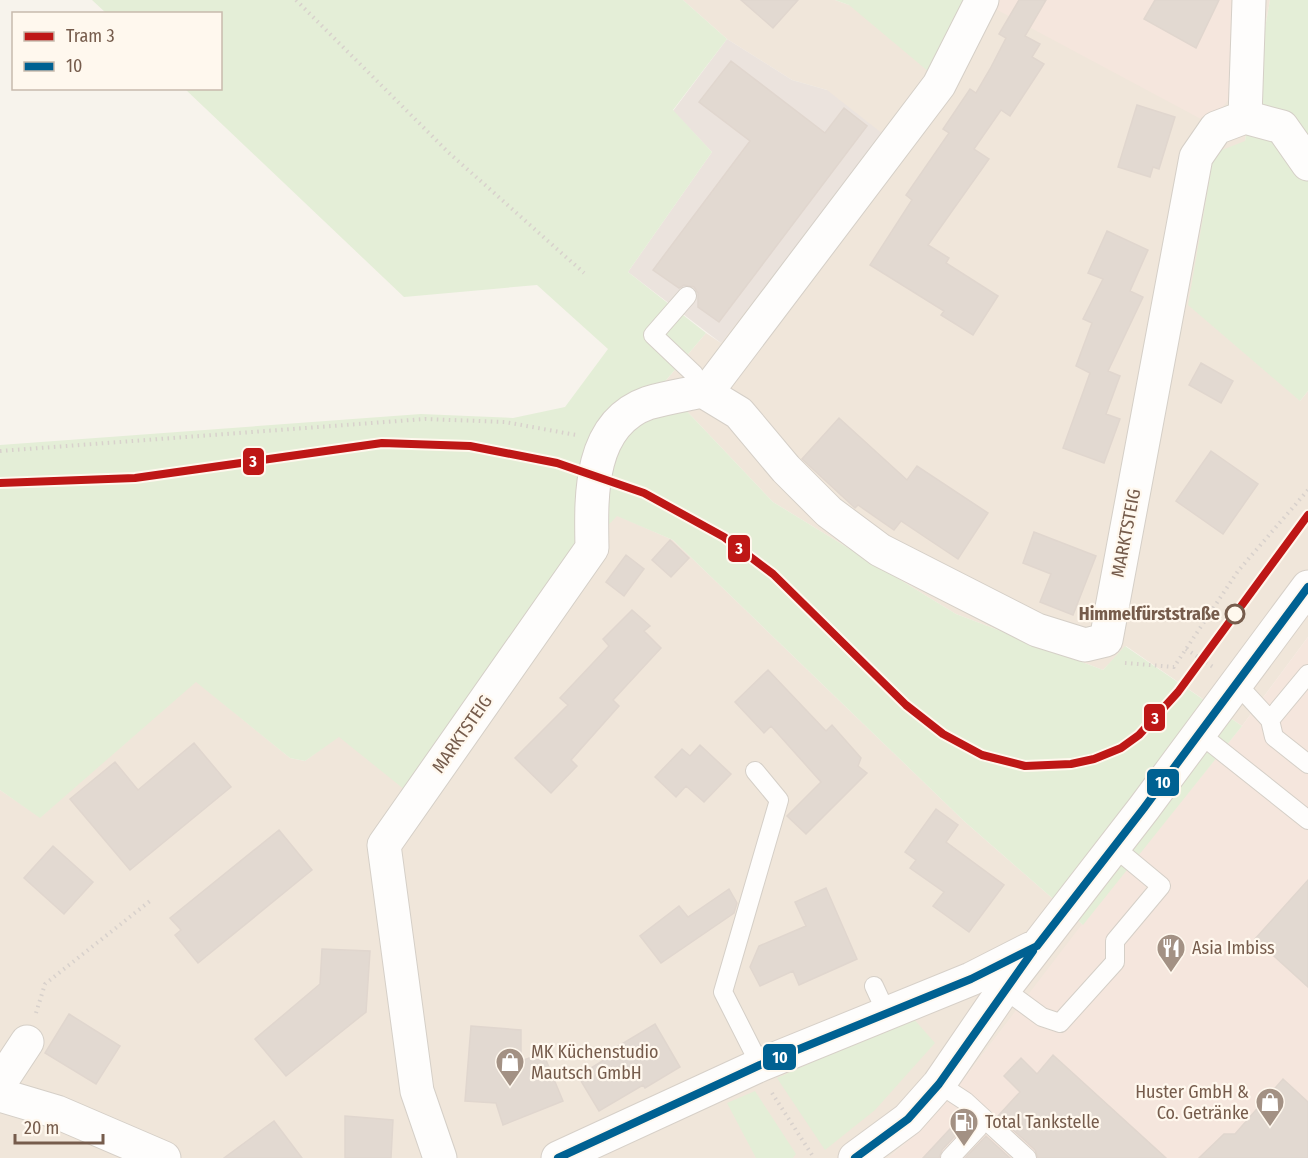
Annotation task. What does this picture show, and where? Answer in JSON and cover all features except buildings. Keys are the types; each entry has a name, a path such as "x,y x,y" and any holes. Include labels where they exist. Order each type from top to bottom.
{"street":[{"path":"982,0 939,85 704,392 739,413 793,477 830,512 879,550 1037,630 1085,645"},
{"path":"1249,0 1245,117 1282,127 1308,164"},
{"name":"MARKTSTEIG","path":"1085,645 1106,640 1196,157 1216,128 1245,117"},
{"name":"MARKTSTEIG","path":"440,1158 417,1091 384,845 592,548 590,503 604,443 623,418 646,404 704,392"},
{"path":"866,1155 908,1119 939,1084 1004,989 1200,734 1308,587"},
{"path":"558,1158 760,1065 880,999 971,979 1037,946"},
{"path":"971,979 990,982 1004,989"},
{"path":"0,1083 27,1042"},
{"path":"0,1095 57,1112 164,1158"}],"lane":[{"path":"687,296 653,335 694,374 704,392"},
{"path":"1270,720 1308,674"},
{"path":"1237,684 1270,720 1274,737 1308,764"},
{"path":"1200,734 1308,820"},
{"path":"755,771 779,800 723,992 760,1065"},
{"path":"1004,989 1042,1017 1060,1023 1115,962 1115,941 1161,886 1114,847"},
{"path":"939,1084 986,1121 1005,1150 1027,1158"},
{"path":"950,1158 986,1121"},
{"path":"966,1158 986,1136 986,1121"}],"path":[{"path":"296,0 448,152 584,273"},
{"path":"0,451 425,418 505,422 604,443"},
{"path":"1085,645 1129,665 1174,667 1238,571 1308,490"},
{"path":"27,1042 45,984 150,901"},
{"path":"760,1065 768,1088 814,1158"}],"shaded area":[{"path":"683,0 835,0 849,5 966,0 1270,0 1245,141 1300,401 1308,391 1308,637 1242,726 1126,646 1103,670 956,614 773,502 662,385 706,333 721,343 827,90 792,80 727,39"},
{"path":"993,0 1242,0 1236,89 1220,111 1201,119 990,6"},
{"path":"727,39 792,80 827,90 883,134 721,343 628,272 712,152 673,111"},
{"path":"616,515 673,540 964,821 1083,925 959,1085 920,1130 888,1158 0,1158 0,790 40,817 196,681 290,758 305,761 583,552"},
{"path":"1308,637 1308,1158 888,1158 920,1130 959,1085 1089,915 1242,726"}],"green space":[{"path":"92,0 683,0 727,39 673,110 712,152 628,272 706,333 662,385 773,502 956,614 1103,670 1125,646 1242,726 1083,925 964,821 673,540 617,516 583,552 405,790 339,737 305,761 290,758 196,682 40,818 0,790 0,445 421,414 513,418 565,407 608,349 537,285 404,297 186,90 222,90 222,12 105,12"},
{"path":"835,0 966,0 929,72 849,5"},
{"path":"1270,0 1308,0 1308,391 1300,401 1188,305 1214,153 1245,141"},
{"path":"912,1017 935,1043 875,1110 825,1150 777,1078"},
{"path":"755,1091 796,1154 793,1158 756,1158 727,1103"}],"tram line":[{"name":"3","path":"0,483 135,478 382,443 470,446 557,463 644,493 724,537 773,574 906,705 943,734 982,755 1025,766 1071,764 1094,759 1121,748 1139,735 1178,692 1308,515"}],"transit line":[{"name":"10","path":"558,1158 760,1065 971,979 1037,946 1144,808 1308,587"},
{"name":"10","path":"855,1158 908,1119 939,1084 1033,951"}],"place":[{"name":"Himmelfürststraße","path":"1235,614"},
{"name":"Asia Imbiss","path":"1171,974"},
{"name":"MK Küchenstudio Mautsch GmbH","path":"510,1088"},
{"name":"Huster GmbH & Co. Getränke","path":"1270,1128"},
{"name":"Total Tankstelle","path":"964,1148"}]}
